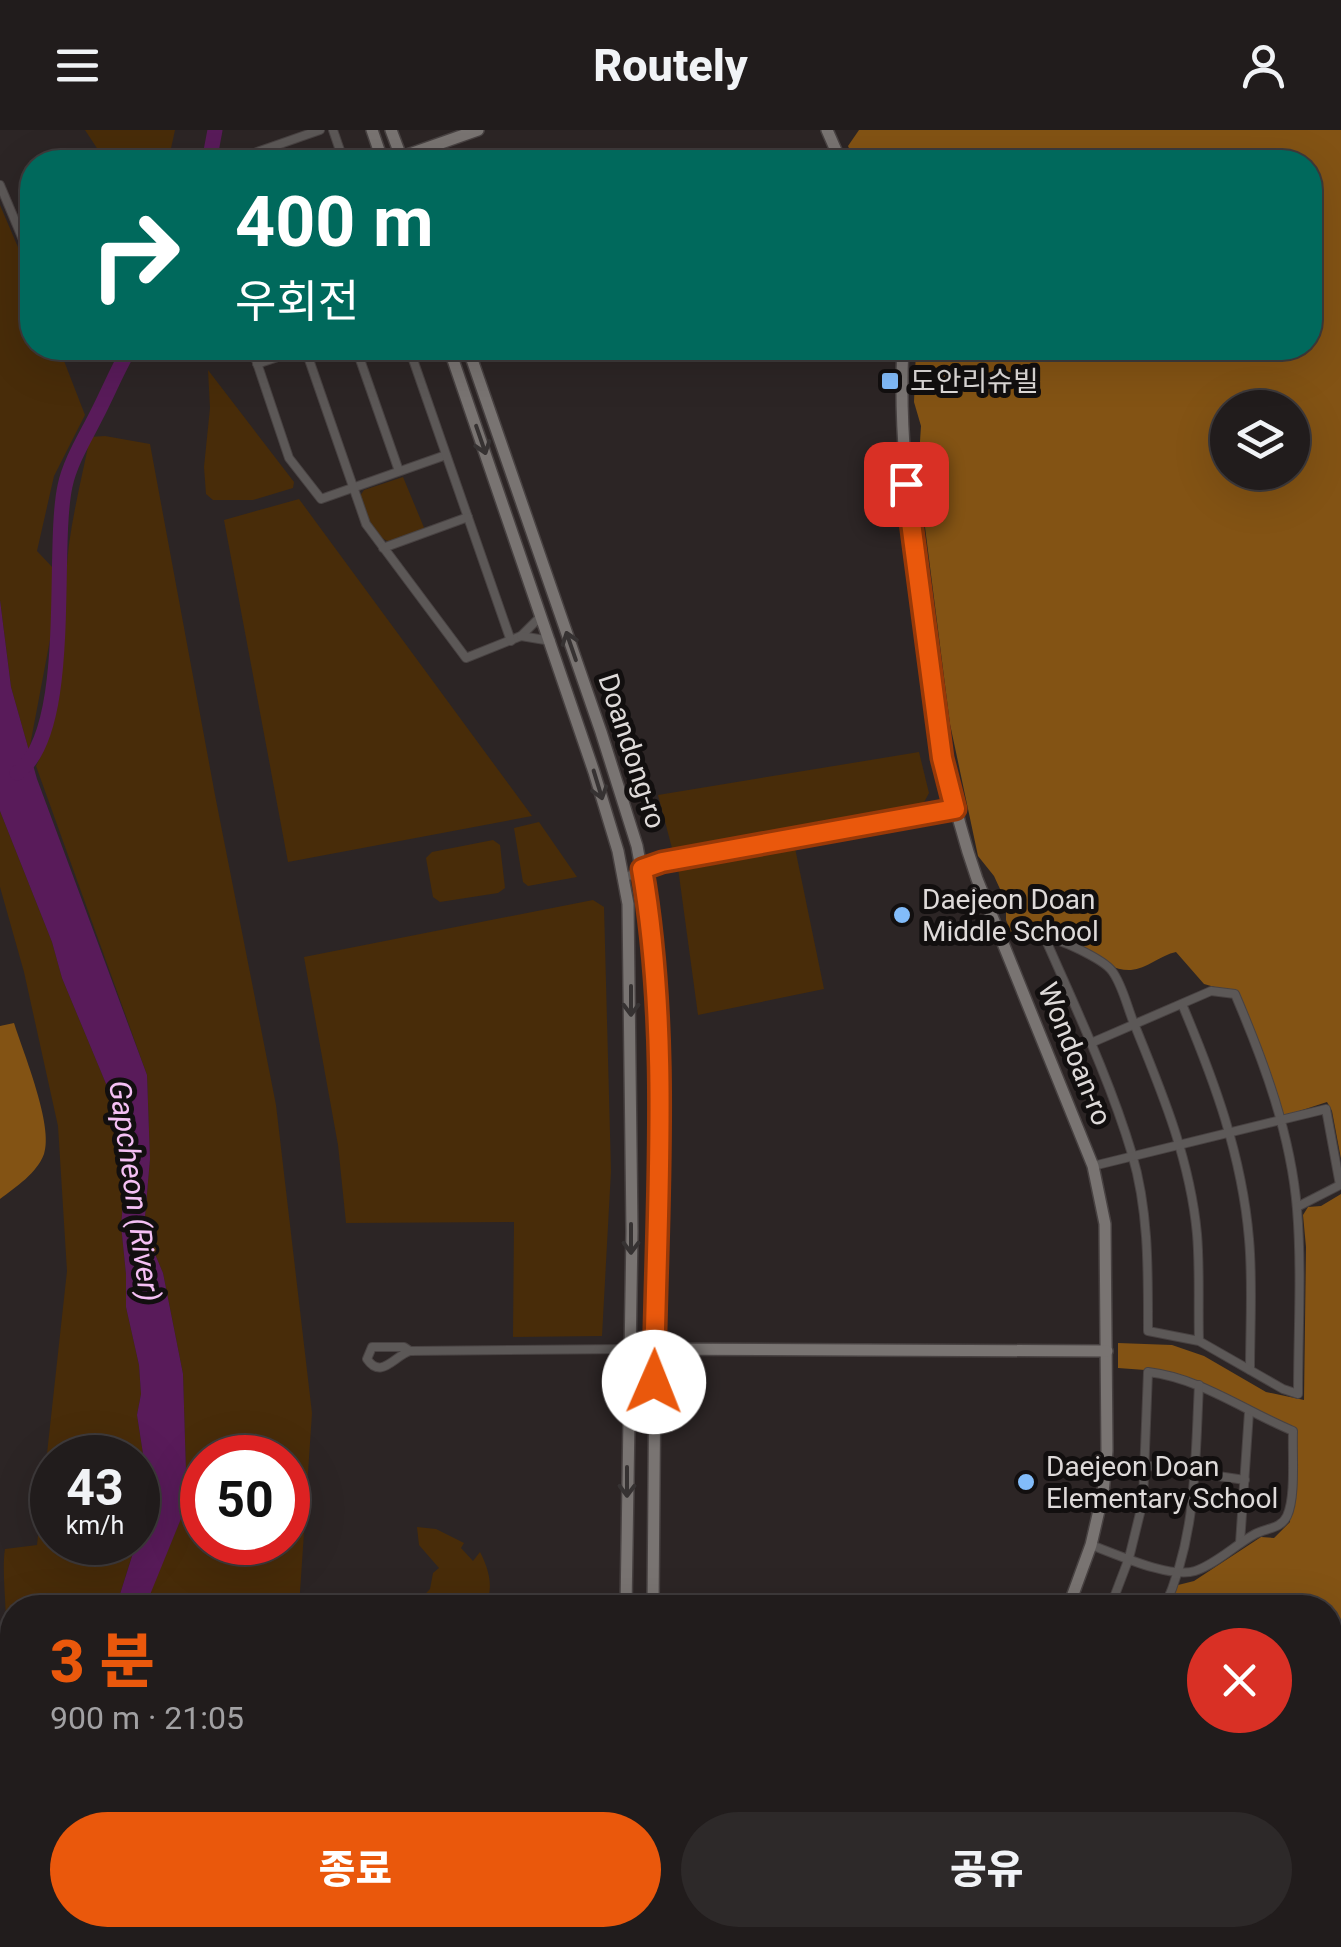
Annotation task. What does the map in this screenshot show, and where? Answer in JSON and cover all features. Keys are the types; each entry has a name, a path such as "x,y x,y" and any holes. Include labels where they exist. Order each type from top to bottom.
{"main road":[{"path":"427,150 478,130"},
{"name":"Doandong-ro","path":"453,360 611,825 628,904 630,1350 626,1595"},
{"name":"Doandong-ro","path":"472,360 601,732 642,869 652,929 657,1006 653,1595"},
{"name":"Wondoan-ro","path":"904,360 903,422 910,518 942,758 984,895 1093,1166 1106,1241 1104,1479 1090,1545 1073,1595"},
{"path":"630,1350 1107,1351"}],"street":[{"path":"263,150 320,130"},
{"path":"0,185 20,232"},
{"path":"256,360 289,458 321,498 446,455"},
{"path":"257,364 269,360"},
{"path":"308,360 366,524 466,658 521,636 542,615"},
{"path":"360,360 400,471"},
{"path":"413,360 511,641"},
{"path":"384,548 468,517"},
{"path":"521,636 551,641"},
{"path":"623,878 662,862 955,809"},
{"path":"1090,1043 1134,1025 1211,991 1235,994 1280,1120 1297,1207 1298,1394 1199,1341 1148,1331 1146,1232 1133,1154 1045,938 1056,937 1112,970 1134,1025 1181,1144 1196,1232 1199,1341"},
{"path":"1182,1004 1231,1132 1249,1240 1250,1370"},
{"path":"1093,1166 1326,1108 1340,1185 1297,1207"},
{"path":"410,1350 372,1346 367,1359 372,1366 384,1368 410,1350 630,1350"},
{"path":"1090,1545 1129,1558 1177,1574 1196,1570 1260,1531 1278,1526 1286,1520 1290,1506 1293,1431 1172,1374 1148,1372 1143,1501 1129,1558 1115,1595"},
{"path":"1169,1595 1189,1526 1197,1471 1199,1385"},
{"path":"1240,1543 1248,1412"},
{"path":"1143,1464 1245,1480"}],"shaded area":[{"path":"85,130 175,130 171,150 98,150"},
{"path":"859,130 1341,130 1341,1159 1327,1102 1284,1116 1280,1113 1236,993 1204,984 1176,952 1131,970 1110,966 1046,924 1013,938 1006,920 1006,902 994,876 978,856 950,724 918,472 921,426 914,402 916,360 1322,360 1322,150 850,150 848,146"},
{"path":"0,205 20,252 20,360 64,360 85,415 54,476 37,551 53,568 56,608 29,751 11,687 0,600"},
{"path":"208,370 294,482 293,488 253,500 213,500 206,494"},
{"path":"90,437 150,444 276,1105 312,1413 310,1443 310,1435 185,1435 183,1374 163,1273 144,1228 150,1159 147,1075 36,766 55,713 69,544"},
{"path":"403,477 425,530 389,542 373,528 360,496 364,490"},
{"path":"299,499 532,816 288,862 224,520"},
{"path":"919,752 929,793 922,806 673,852 658,795"},
{"path":"0,811 114,1103 128,1154 121,1225 126,1307 139,1365 140,1435 49,1435 67,1271 58,1126 24,972 0,887"},
{"path":"539,822 577,877 528,886 523,882 514,828"},
{"path":"493,840 500,845 505,888 498,893 440,902 433,897 426,858 432,852"},
{"path":"795,848 824,989 698,1015 678,868"},
{"path":"593,900 604,907 611,1171 602,1336 513,1337 514,1222 346,1223 338,1145 304,957"},
{"path":"14,1023 41,1108 46,1142 36,1167 0,1199 0,1026"},
{"path":"1341,1194 1341,1595 1170,1595 1174,1586 1194,1581 1261,1537 1274,1538 1290,1522 1293,1430 1190,1378 1172,1372 1118,1368 1118,1343 1172,1345 1204,1356 1266,1392 1304,1400 1303,1215 1308,1207 1321,1206"},
{"path":"180,1521 180,1565 302,1565 300,1595 149,1595"},
{"path":"417,1527 436,1529 464,1543 461,1548 473,1561 480,1552 486,1565 489,1595 424,1595 439,1568 419,1545"},
{"path":"30,1546 30,1565 129,1565 120,1595 5,1595 5,1549"}],"water":[{"name":"Gapcheon (River)","path":"0,600 11,687 37,779 147,1075 150,1159 144,1228 163,1273 183,1374 185,1435 180,1435 180,1521 150,1595 120,1595 129,1565 160,1565 160,1435 140,1435 139,1365 126,1307 121,1225 128,1154 114,1103 62,978 52,942 0,811"}],"waterway":[{"path":"211,150 215,130"},
{"path":"17,773 35,752 47,720 54,682 61,515 67,477 124,360"}],"place":[{"name":"도안리슈빌","path":"890,381"},
{"name":"Daejeon Doan Middle School","path":"902,915"},
{"name":"Daejeon Doan Elementary School","path":"1026,1482"}],"route":[{"path":"654,1382 657,1006 652,929 642,869 662,862 955,809 942,758 906,484"}]}
